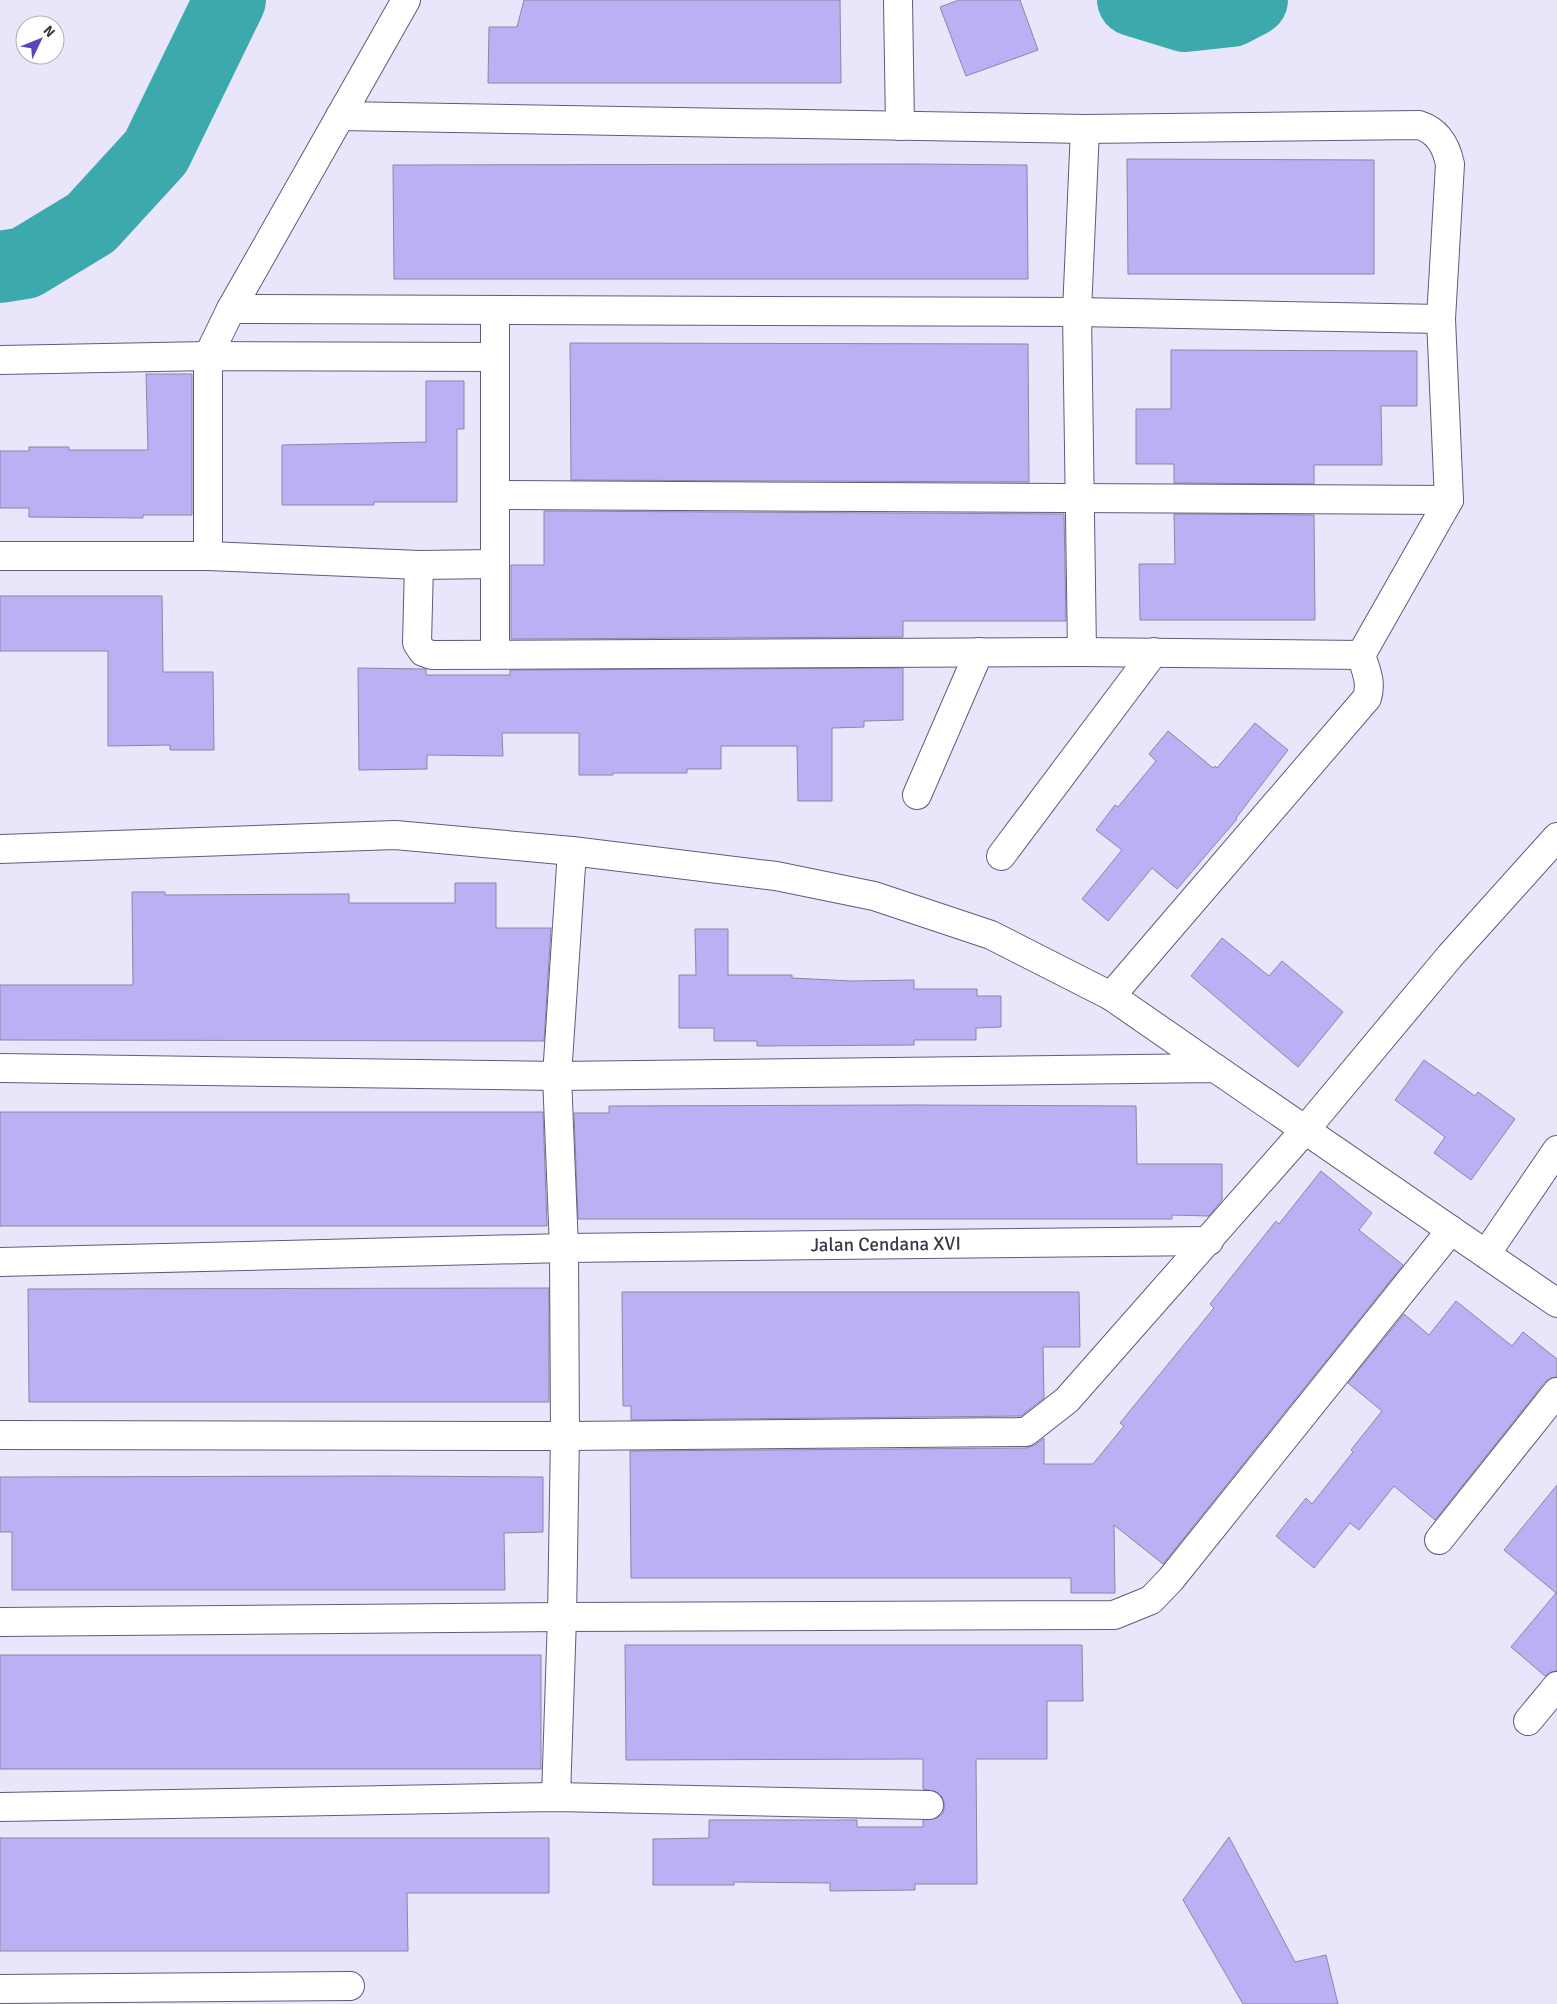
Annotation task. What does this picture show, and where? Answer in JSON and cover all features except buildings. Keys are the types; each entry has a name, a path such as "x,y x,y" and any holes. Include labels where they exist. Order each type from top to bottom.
{"street":[{"path":"208,556 208,356 231,309 406,0"},
{"path":"898,0 900,126"},
{"path":"340,116 1085,129 1419,125 1426,127 1437,135 1447,151 1450,164 1441,319 1449,500 1361,655 1370,686 1367,698 1111,996"},
{"path":"1082,652 1077,312 1085,129"},
{"path":"231,309 1077,312 1441,319"},
{"path":"495,310 495,654"},
{"path":"0,360 208,356 495,357"},
{"path":"495,495 1449,500"},
{"path":"0,556 208,556 419,565 495,564"},
{"path":"419,565 419,647 423,652 432,655 1154,652 1361,655"},
{"path":"917,795 979,652"},
{"path":"1001,856 1154,652"},
{"path":"0,849 395,835 572,851 776,876 874,896 991,935 1111,996 1557,1303"},
{"path":"0,1435 565,1436 1026,1432 1068,1400 1305,1130 1450,956 1557,837"},
{"path":"556,1797 562,1617 565,1436 564,1248 557,1076 572,851"},
{"path":"0,1068 557,1076 1215,1068"},
{"path":"1486,1254 1557,1150"},
{"path":"0,1622 1114,1615 1151,1600 1171,1579 1450,1230"},
{"name":"Jalan Cendana XVI","path":"0,1262 564,1248 1209,1241"},
{"path":"1439,1540 1557,1392"},
{"path":"1528,1721 1557,1686"},
{"path":"0,1807 556,1797 929,1805"},
{"path":"0,1989 350,1986"}],"waterway":[{"path":"0,267 25,263 91,223 156,152 230,0"},
{"path":"1133,0 1185,16 1231,11 1252,0"}]}
